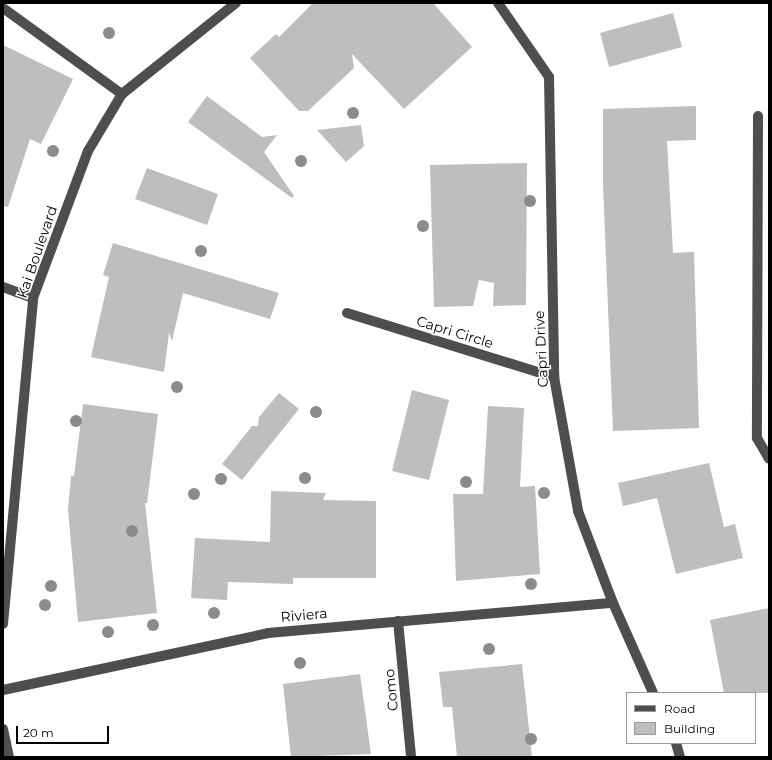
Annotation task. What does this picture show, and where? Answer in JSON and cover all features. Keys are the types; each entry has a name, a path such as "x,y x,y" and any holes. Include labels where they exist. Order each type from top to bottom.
{"street":[{"name":"Kai Boulevard","path":"3,624 6,545 33,298 88,151 122,94 236,3"},
{"name":"Capri Drive","path":"498,3 549,77 554,377 578,512 613,603 654,692"},
{"path":"3,8 122,94"},
{"path":"758,116 757,438 769,460"},
{"path":"3,287 33,298"},
{"name":"Capri Circle","path":"347,313 554,377"},
{"name":"Riviera","path":"3,690 268,632 613,603"},
{"name":"Como","path":"398,621 411,757"},
{"path":"3,729 9,757"},
{"path":"676,744 680,757"}],"building":[{"path":"313,3 433,3 472,47 404,109 352,54 354,68 308,111 299,111 250,58 276,34 279,37"},
{"path":"673,13 682,47 609,67 600,33"},
{"path":"3,45 73,79 41,144 30,139 8,207 3,206"},
{"path":"207,96 262,137 277,135 264,152 294,196 292,198 188,122"},
{"path":"696,106 696,140 667,141 673,253 694,252 699,428 613,431 603,184 603,109"},
{"path":"361,125 364,146 346,162 317,130"},
{"path":"527,163 526,305 493,306 494,283 479,280 473,306 434,307 430,165"},
{"path":"147,168 218,194 207,225 135,199"},
{"path":"113,243 279,293 270,319 183,293 172,341 169,333 164,372 91,357 109,277 103,275"},
{"path":"412,390 449,400 429,480 392,471"},
{"path":"279,393 299,409 242,480 222,464 252,426 258,426 259,417"},
{"path":"83,404 158,414 147,503 145,503 157,613 78,622 68,510 71,476 74,476"},
{"path":"488,406 524,408 520,487 535,486 540,574 456,581 453,494 483,494"},
{"path":"709,463 724,527 735,524 743,558 676,574 657,498 623,506 618,483"},
{"path":"271,491 326,493 323,500 376,501 376,578 293,578 293,584 228,582 227,600 191,598 195,538 270,542"},
{"path":"769,608 769,693 724,692 710,620"},
{"path":"522,664 532,757 457,757 452,707 443,707 439,672"},
{"path":"360,674 371,754 291,757 283,684"}]}
